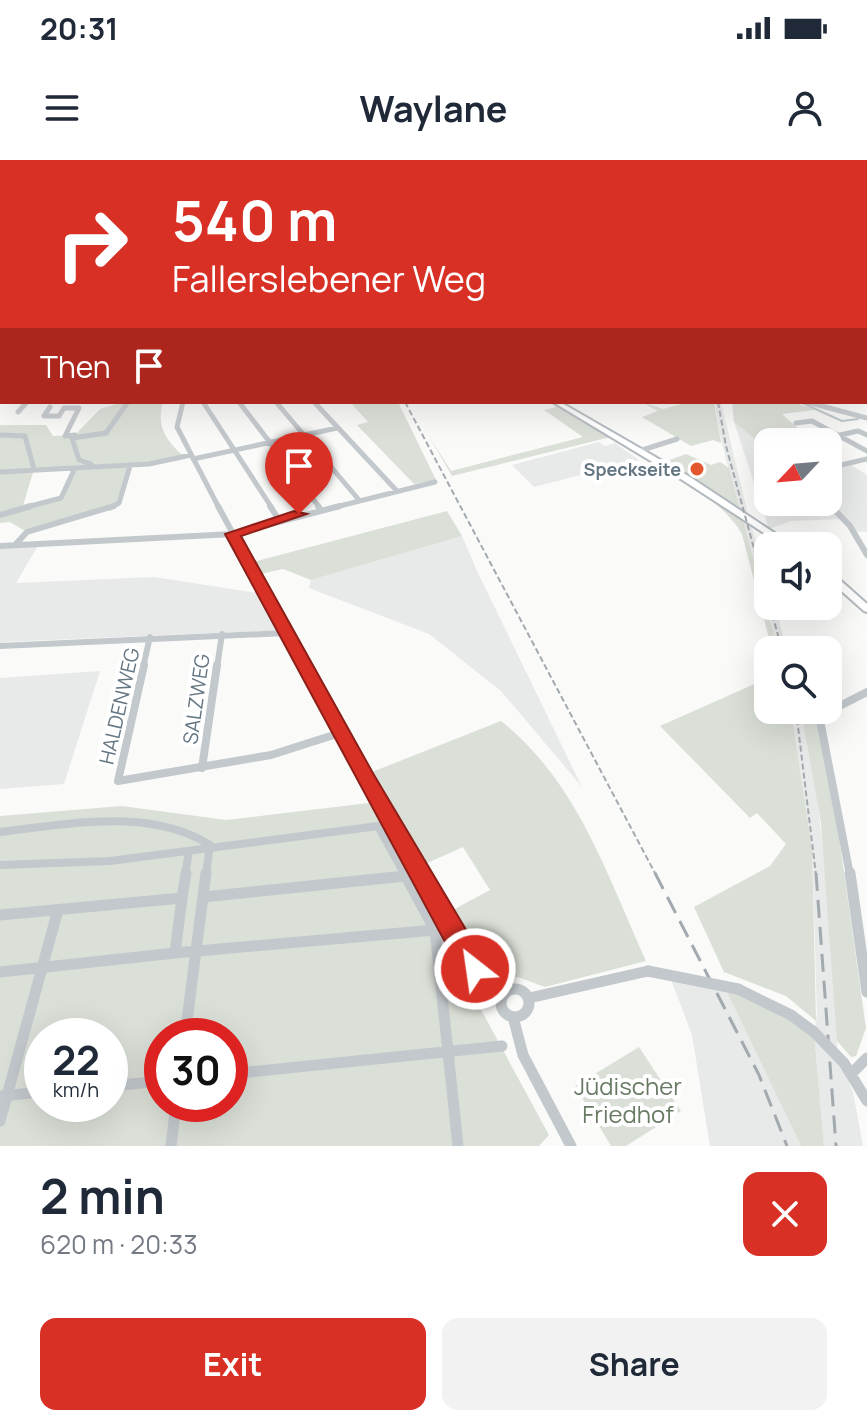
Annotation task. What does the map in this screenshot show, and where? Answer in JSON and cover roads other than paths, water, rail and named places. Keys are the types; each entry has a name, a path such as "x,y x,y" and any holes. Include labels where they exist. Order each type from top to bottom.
{"street":[{"path":"18,412 25,404"},
{"path":"50,407 44,416 59,416 64,408 79,408 65,436 106,433 127,404"},
{"path":"183,404 177,427 192,457 340,733 475,969 502,996 502,1008 513,1017 523,1055 571,1146"},
{"path":"204,404 279,520"},
{"path":"241,404 320,509"},
{"path":"278,404 359,500"},
{"path":"316,404 396,490"},
{"path":"559,404 768,532"},
{"path":"814,404 867,418"},
{"path":"796,423 812,421 825,428"},
{"path":"0,472 130,466 234,450 337,428"},
{"path":"842,434 858,431 867,435"},
{"path":"0,435 25,436 34,469"},
{"path":"75,435 72,438 79,460 101,467"},
{"path":"842,437 867,451"},
{"path":"639,451 677,439"},
{"path":"842,465 867,459"},
{"path":"15,545 27,532 112,508 119,503 130,466"},
{"path":"0,515 61,498 75,468"},
{"path":"0,546 233,534 320,509 435,482"},
{"path":"840,516 867,555"},
{"path":"842,587 867,609"},
{"path":"0,646 286,633"},
{"name":"SALZWEG","path":"202,768 222,634"},
{"name":"HALDENWEG","path":"150,637 118,781 202,768"},
{"path":"867,692 824,714 820,720 852,884 867,992"},
{"path":"202,768 271,755 340,733"},
{"path":"0,832 92,822 143,822 192,833 211,848"},
{"path":"0,865 60,865 378,826 435,930 458,1146"},
{"path":"188,1018 211,848"},
{"path":"175,953 189,851"},
{"path":"204,897 405,876"},
{"path":"0,915 182,898"},
{"path":"0,1121 58,910"},
{"path":"0,972 435,930"},
{"path":"529,998 648,971 738,989 791,1015 814,1032 848,1068 867,1101"},
{"path":"502,996 510,989 518,989 529,998"},
{"path":"513,1017 525,1015 529,998"},
{"path":"248,1072 502,1046"},
{"path":"848,1068 867,1058"},
{"path":"171,1146 174,1122"}],"waterway":[{"path":"804,404 842,421 858,419"}],"railway":[{"path":"406,404 656,875"},
{"path":"718,404 726,446 754,549"},
{"path":"774,620 778,636"},
{"path":"798,724 816,875"},
{"path":"655,873 759,1075 787,1146"},
{"path":"816,873 836,1146"}],"place":[{"name":"Speckseite","path":"697,469"}],"park label":[{"name":"Jüdischer Friedhof","path":"628,1099"}]}
